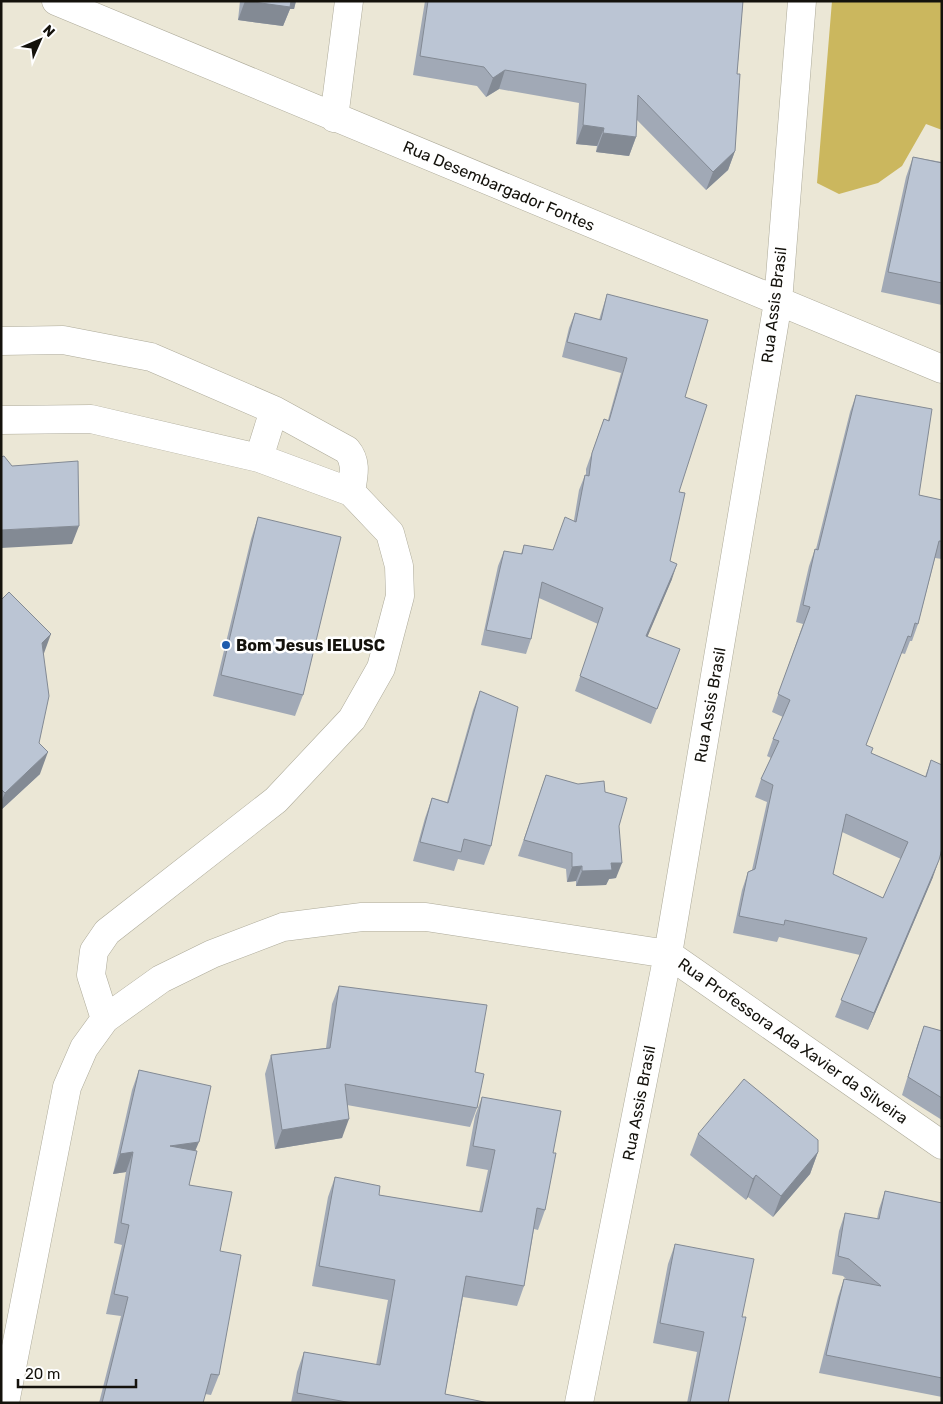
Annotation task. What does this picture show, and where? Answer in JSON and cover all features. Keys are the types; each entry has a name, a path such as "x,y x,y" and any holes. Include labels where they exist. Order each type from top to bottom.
{"street":[{"name":"Rua Desembargador Fontes","path":"56,1 942,369"},
{"path":"334,118 349,1"},
{"name":"Rua Assis Brasil","path":"579,1403 668,954 778,302 802,1"},
{"path":"1,341 64,340 152,357 274,410 348,450 353,457 355,468 351,492"},
{"path":"259,458 274,410"},
{"path":"1,420 91,419 259,458 351,492 390,533 399,566 400,596 381,668 352,719 276,800 107,932 94,951 91,975 105,1019"},
{"name":"Rua Professora Ada Xavier da Silveira","path":"3,1403 67,1087 84,1048 105,1019 161,979 212,954 283,927 362,917 426,917 668,954 942,1145"}],"shaded area":[{"path":"832,1 942,1 942,130 926,124 902,166 878,183 839,194 817,183"}],"building":[{"path":"246,1 291,1 290,7"},
{"path":"428,1 743,1 737,74 740,74 735,151 713,172 638,95 636,137 603,133 604,128 583,125 586,84 505,70 493,78 484,67 420,56"},
{"path":"913,157 942,163 942,283 888,272"},
{"path":"607,294 708,320 685,397 707,405 679,492 685,493 670,561 677,564 646,636 680,649 657,709 580,676 603,608 542,582 531,639 486,630 504,551 522,554 524,545 553,550 565,517 576,522 585,475 589,476 592,453 604,419 609,421 627,358 567,342 575,313 601,320"},
{"path":"856,395 932,409 919,495 942,500 942,541 939,541 918,624 915,623 911,637 908,636 866,745 873,748 871,753 926,777 931,760 942,765 942,849 874,1013 841,1000 867,938 785,920 784,925 739,916 748,872 755,869 773,785 761,779 779,741 773,739 790,700 778,694 810,607 803,605 815,549 818,550","holes":["846,814 908,842 883,898 833,874"]},
{"path":"4,456 12,466 78,461 79,526 1,530 1,457"},
{"path":"258,517 341,537 303,695 221,675"},
{"path":"9,592 51,634 42,643 49,696 39,743 48,752 5,793 1,789 1,600"},
{"path":"480,691 518,707 491,846 464,839 461,852 420,842 432,798 448,803"},
{"path":"546,775 578,784 604,781 605,792 627,798 619,826 622,863 611,863 612,870 582,871 582,866 572,867 572,853 524,840"},
{"path":"339,986 487,1005 475,1072 484,1074 477,1108 345,1084 349,1119 282,1130 271,1055 330,1048"},
{"path":"924,1026 942,1031 942,1098 908,1077"},
{"path":"139,1070 211,1086 199,1142 170,1146 197,1151 189,1185 232,1192 220,1251 241,1255 219,1375 211,1374 203,1403 102,1403 128,1297 114,1294 129,1225 121,1223 133,1152 120,1154"},
{"path":"744,1079 818,1140 818,1152 781,1196 756,1175 753,1179 698,1134"},
{"path":"482,1097 561,1111 553,1153 556,1153 545,1210 537,1208 524,1286 466,1276 445,1394 489,1403 352,1403 297,1393 304,1352 380,1365 395,1280 319,1266 335,1177 380,1186 379,1195 482,1212 495,1150 473,1146"},
{"path":"885,1191 942,1203 942,1378 826,1355 844,1279 881,1286 849,1259 838,1256 845,1213 879,1219"},
{"path":"675,1244 754,1259 742,1317 746,1317 728,1403 690,1403 704,1332 660,1323"}],"place":[{"name":"Bom Jesus IELUSC","path":"226,645"}]}
